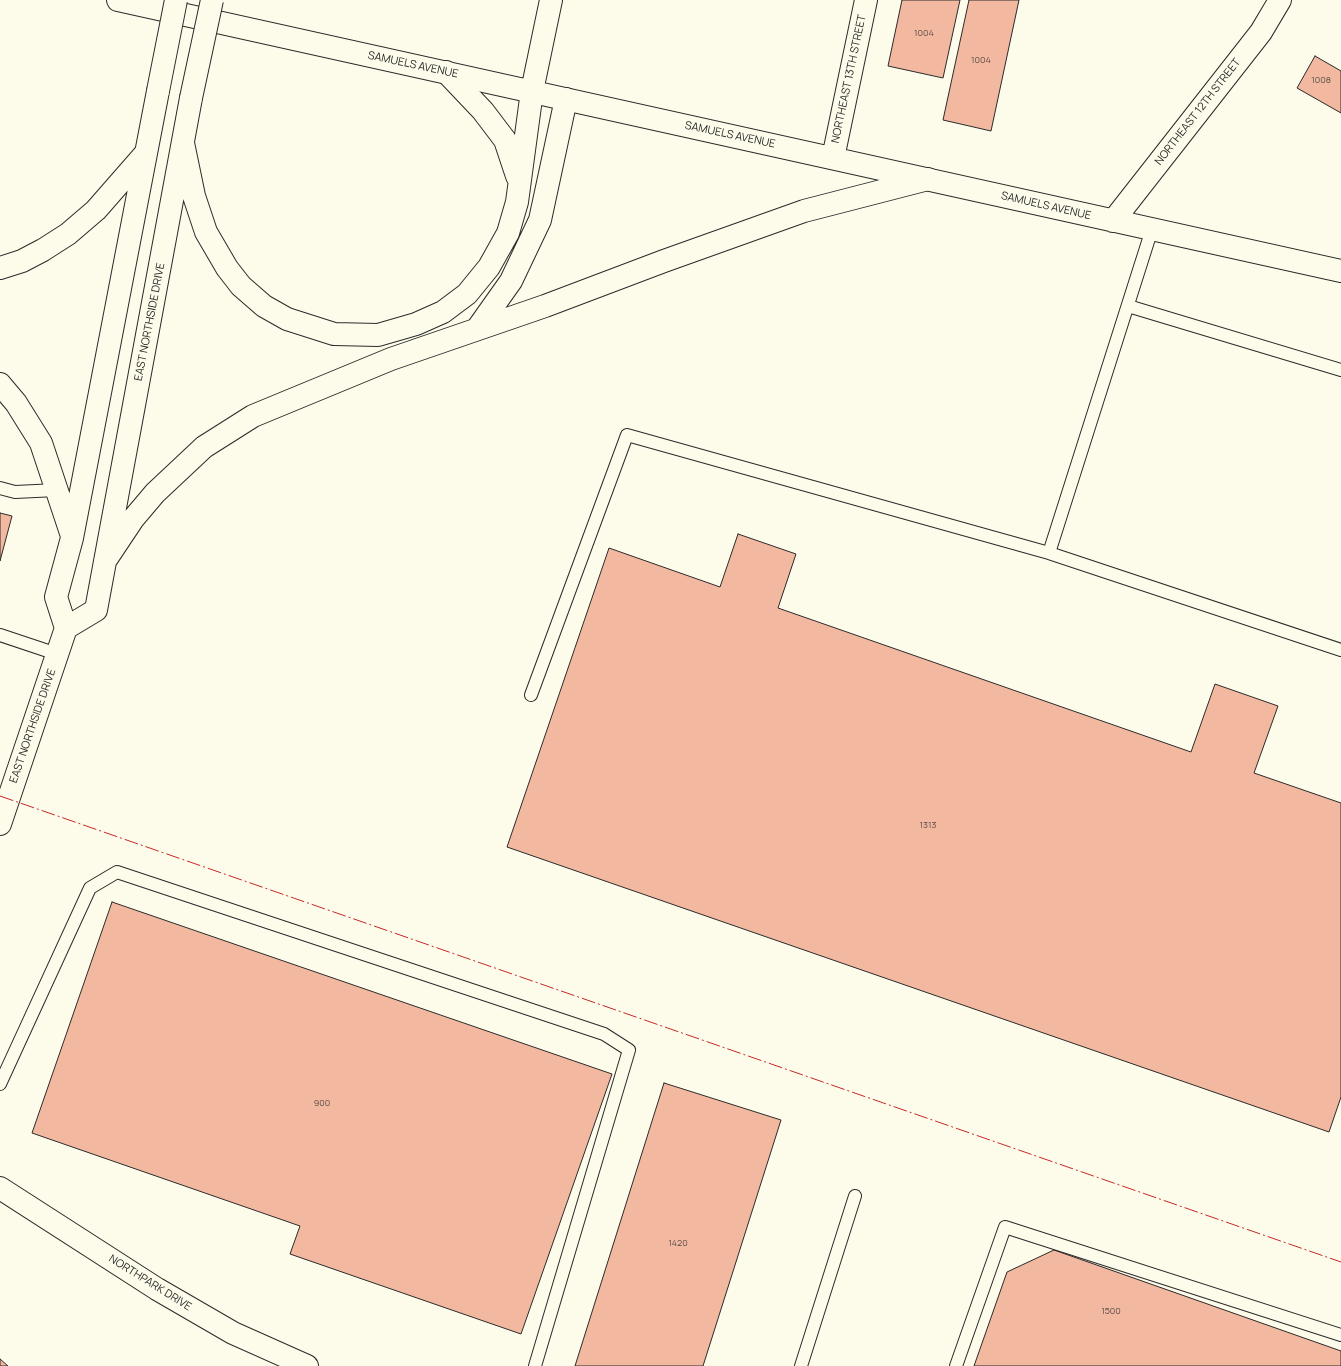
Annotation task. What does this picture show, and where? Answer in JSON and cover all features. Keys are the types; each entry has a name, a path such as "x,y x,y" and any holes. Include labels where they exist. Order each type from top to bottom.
{"street":[{"name":"SAMUELS AVENUE","path":"118,0 1341,271"},
{"path":"66,628 56,597 72,538 176,0"},
{"name":"EAST NORTHSIDE DRIVE","path":"0,824 66,628 96,610 183,143 212,0"},
{"path":"183,143 194,196 206,232 227,268 240,286 264,306 287,320 334,334 378,335 416,324 443,312 467,294 489,267 508,233 517,202 532,91 551,0"},
{"name":"NORTHEAST 13TH STREET","path":"832,158 866,0"},
{"name":"NORTHEAST 12TH STREET","path":"1112,221 1261,32 1280,0"},
{"path":"446,72 484,111 505,140 519,182"},
{"path":"477,329 511,281 540,220 566,99"},
{"path":"0,268 22,261 68,234 96,210 146,154"},
{"path":"105,561 133,519 155,493 204,447 253,416 391,359 545,306 664,261 804,211 928,179"},
{"path":"0,384 16,403 42,443 72,538"},
{"name":"NORTHPARK DRIVE","path":"0,1188 157,1290 233,1333 307,1366"}],"lane":[{"path":"1049,553 1152,229"},
{"path":"1128,306 1341,370"},
{"path":"531,695 627,434 1049,553 1341,650"},
{"path":"0,488 15,492 57,490"},
{"path":"0,635 57,654"},
{"path":"0,1084 90,888 117,872 604,1034 629,1050 535,1366"},
{"path":"801,1366 855,1196"},
{"path":"956,1366 1005,1227 1341,1335"}],"building":[{"path":"902,0 960,0 943,78 888,66"},
{"path":"969,0 1019,0 991,131 943,120"},
{"path":"1315,56 1341,71 1341,113 1297,88"},
{"path":"0,513 12,516 0,561"},
{"path":"738,534 796,554 778,608 1191,752 1215,684 1278,706 1254,773 1341,803 1341,1097 1329,1132 507,847 609,548 720,587"},
{"path":"112,902 612,1074 521,1334 290,1254 300,1226 32,1133"},
{"path":"664,1083 781,1120 703,1366 575,1366"},
{"path":"1054,1250 1341,1351 1341,1366 974,1366 1007,1272"},
{"path":"0,1359 8,1366 0,1366"}],"power":[{"path":"0,796 1341,1262"}]}
